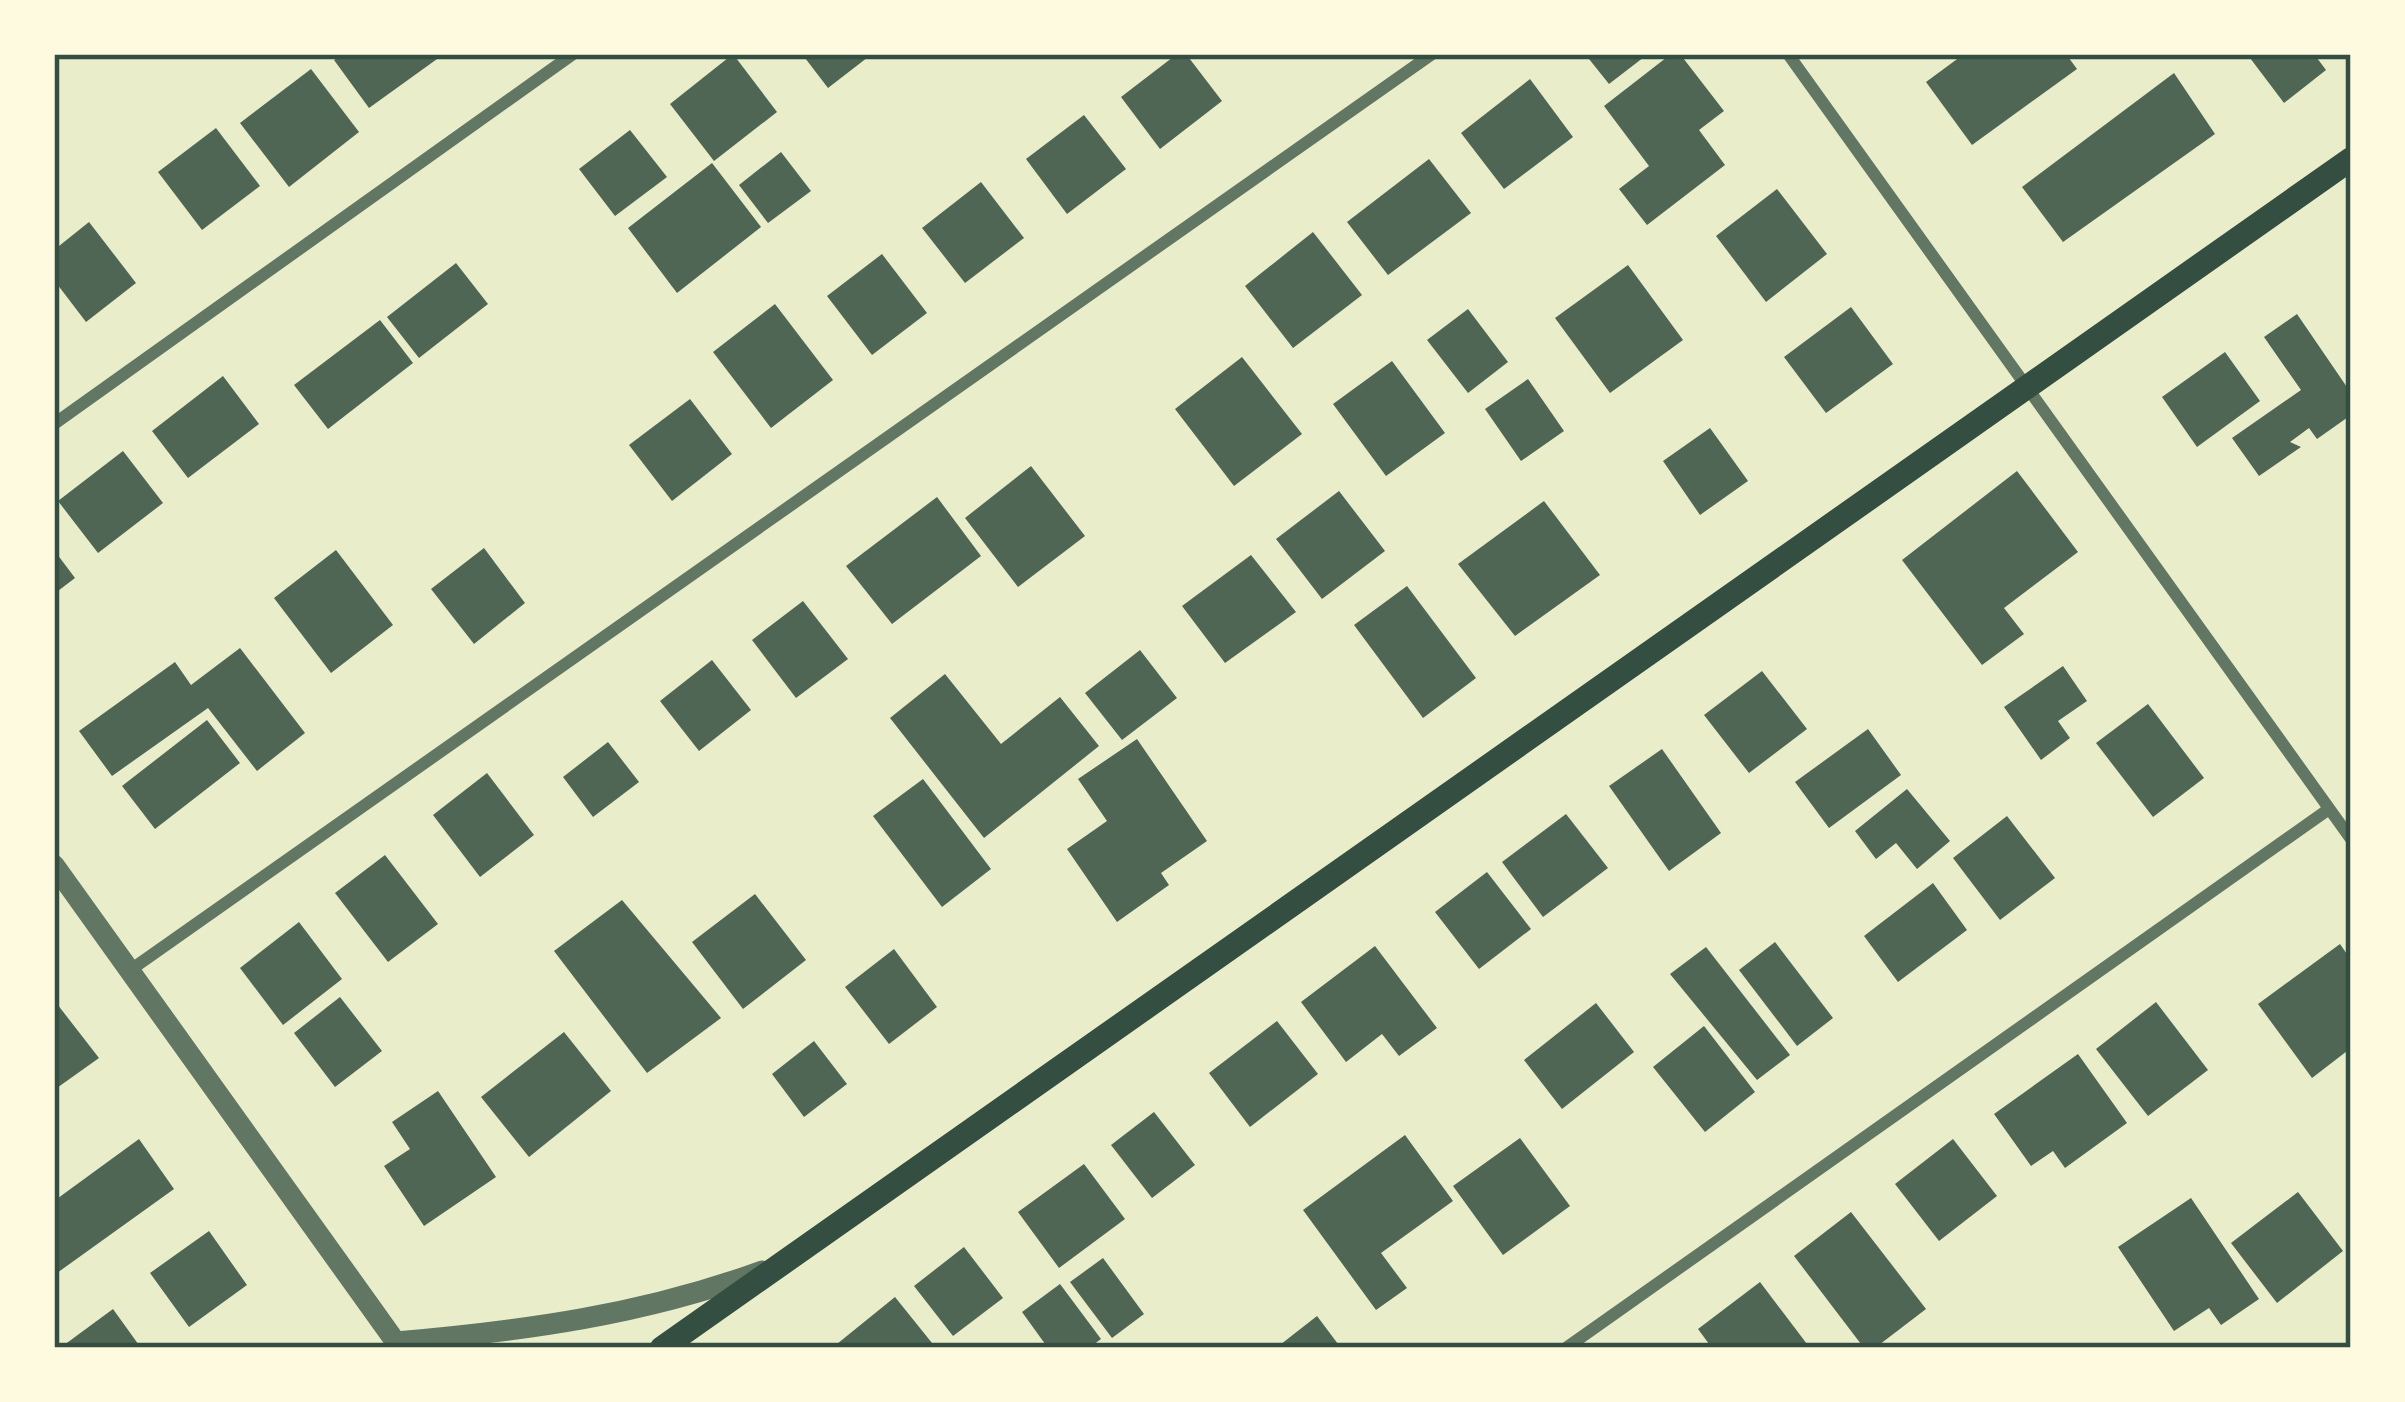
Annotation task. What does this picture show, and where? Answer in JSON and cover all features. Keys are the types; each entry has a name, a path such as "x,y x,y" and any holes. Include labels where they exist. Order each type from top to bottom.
{"main road":[{"path":"662,1348 2351,159"}],"street":[{"path":"54,424 573,54"},
{"path":"129,971 1432,54"},
{"path":"1788,54 2351,839"},
{"path":"1566,1348 2329,809"},
{"path":"54,865 398,1345 634,1311 785,1262"}],"building":[{"path":"343,54 444,54 369,108 334,60"},
{"path":"733,54 777,112 714,161 670,104"},
{"path":"802,54 872,54 828,88"},
{"path":"1177,54 1186,54 1222,101 1160,149 1121,97"},
{"path":"1585,54 1648,54 1609,84"},
{"path":"1671,54 1680,54 1724,111 1699,130 1725,165 1647,225 1619,189 1649,166 1604,106"},
{"path":"1964,54 2066,54 2077,69 1972,145 1926,82"},
{"path":"2247,54 2314,54 2326,70 2284,103"},
{"path":"311,69 359,132 289,187 240,123"},
{"path":"2174,73 2215,134 2063,242 2022,187"},
{"path":"1530,79 1573,137 1504,189 1461,133"},
{"path":"1084,115 1126,169 1067,214 1026,159"},
{"path":"216,128 260,186 202,230 158,172"},
{"path":"630,130 667,177 615,216 579,169"},
{"path":"781,152 811,191 768,223 739,185"},
{"path":"1429,159 1471,213 1388,275 1347,222"},
{"path":"712,163 761,227 677,293 628,228"},
{"path":"981,182 1024,238 965,283 922,228"},
{"path":"1777,189 1827,254 1766,302 1716,236"},
{"path":"89,222 136,283 86,322 54,280 54,250"},
{"path":"1313,232 1362,295 1293,348 1245,286"},
{"path":"882,254 927,313 872,355 827,296"},
{"path":"456,263 488,304 419,358 387,317"},
{"path":"1628,265 1683,340 1610,393 1555,318"},
{"path":"775,304 833,380 771,428 713,352"},
{"path":"1851,307 1893,364 1826,413 1784,357"},
{"path":"1468,309 1508,362 1468,393 1427,340"},
{"path":"2297,314 2351,393 2351,415 2317,439 2309,428 2290,442 2301,447 2259,476 2232,438 2301,390 2264,337"},
{"path":"380,320 413,363 328,429 294,385"},
{"path":"2225,352 2260,401 2197,447 2162,397"},
{"path":"1242,357 1302,434 1234,486 1175,409"},
{"path":"1392,361 1445,433 1386,476 1333,404"},
{"path":"223,376 259,424 188,478 152,431"},
{"path":"1528,379 1564,431 1521,461 1485,409"},
{"path":"690,399 732,454 672,501 629,445"},
{"path":"1710,428 1748,481 1700,515 1663,461"},
{"path":"123,451 163,503 98,553 58,501"},
{"path":"1031,466 1085,536 1018,587 965,518"},
{"path":"2017,471 2078,552 2004,608 2024,634 1982,665 1902,560"},
{"path":"1339,491 1385,551 1322,599 1276,539"},
{"path":"937,497 981,556 892,624 846,566"},
{"path":"1544,501 1600,575 1515,636 1458,564"},
{"path":"484,548 525,603 474,644 431,589"},
{"path":"54,550 75,578 54,594"},
{"path":"336,550 393,625 331,673 274,598"},
{"path":"1251,555 1296,612 1225,663 1182,606"},
{"path":"1407,586 1476,678 1423,718 1354,625"},
{"path":"803,601 848,659 796,698 752,640"},
{"path":"240,648 305,733 257,771 208,708 112,776 79,731 175,662 191,685"},
{"path":"1140,650 1177,698 1122,740 1085,693"},
{"path":"712,660 751,710 699,751 660,701"},
{"path":"2063,666 2087,701 2058,721 2070,738 2041,760 2004,707"},
{"path":"1762,671 1807,729 1749,773 1704,715"},
{"path":"945,674 1001,744 1060,697 1099,746 984,838 890,718"},
{"path":"2148,704 2204,778 2153,817 2096,743"},
{"path":"207,720 240,763 155,829 122,786"},
{"path":"1868,729 1901,775 1829,828 1795,782"},
{"path":"1137,739 1207,841 1161,873 1169,885 1117,922 1067,849 1107,821 1078,779"},
{"path":"608,742 639,782 593,817 563,777"},
{"path":"1662,749 1721,833 1669,871 1609,786"},
{"path":"487,773 534,835 480,877 433,815"},
{"path":"923,779 991,869 942,907 873,816"},
{"path":"1907,789 1950,841 1917,869 1896,843 1876,859 1855,831"},
{"path":"1566,814 1608,868 1543,917 1502,862"},
{"path":"2007,816 2055,878 2000,920 1953,858"},
{"path":"385,855 438,924 388,962 335,893"},
{"path":"1487,872 1531,929 1479,969 1435,912"},
{"path":"1933,883 1967,930 1898,982 1864,936"},
{"path":"755,894 806,960 743,1009 692,942"},
{"path":"622,900 721,1018 647,1073 554,951"},
{"path":"299,922 342,979 283,1025 240,968"},
{"path":"1775,942 1833,1018 1797,1046 1739,970"},
{"path":"2340,944 2351,960 2351,1048 2312,1078 2258,1004"},
{"path":"1375,946 1437,1028 1399,1056 1382,1034 1346,1062 1301,1002"},
{"path":"1706,947 1790,1055 1757,1080 1670,974"},
{"path":"894,949 937,1007 889,1044 845,987"},
{"path":"340,997 382,1051 335,1087 294,1033"},
{"path":"54,1000 99,1058 54,1090"},
{"path":"2156,1002 2208,1070 2148,1116 2096,1049"},
{"path":"1596,1003 1634,1052 1562,1109 1524,1060"},
{"path":"1277,1021 1318,1074 1250,1127 1209,1073"},
{"path":"1704,1026 1755,1092 1705,1132 1653,1067"},
{"path":"564,1032 611,1091 529,1157 481,1097"},
{"path":"814,1041 847,1084 804,1117 772,1074"},
{"path":"2078,1054 2127,1123 2065,1168 2053,1151 2031,1166 1994,1114"},
{"path":"438,1091 496,1177 424,1226 384,1166 410,1149 392,1122"},
{"path":"1154,1112 1195,1165 1152,1198 1111,1145"},
{"path":"1405,1135 1453,1201 1381,1253 1407,1288 1376,1310 1303,1210"},
{"path":"1520,1138 1570,1206 1503,1255 1453,1186"},
{"path":"139,1139 174,1189 57,1273 54,1201"},
{"path":"1953,1139 1997,1196 1939,1241 1895,1184"},
{"path":"1084,1164 1125,1219 1059,1268 1018,1212"},
{"path":"2298,1192 2343,1251 2277,1303 2231,1243"},
{"path":"2191,1198 2259,1299 2221,1325 2209,1308 2174,1331 2118,1247"},
{"path":"1851,1212 1926,1309 1875,1348 1864,1348 1794,1256"},
{"path":"209,1231 247,1285 189,1327 150,1273"},
{"path":"964,1247 1003,1298 953,1336 914,1286"},
{"path":"1103,1258 1144,1314 1112,1338 1070,1282"},
{"path":"1760,1282 1810,1348 1712,1348 1698,1329"},
{"path":"1060,1284 1101,1339 1089,1348 1048,1348 1022,1312"},
{"path":"895,1297 936,1348 832,1348"},
{"path":"113,1309 141,1348 60,1348"},
{"path":"1317,1316 1341,1348 1276,1348"}]}
